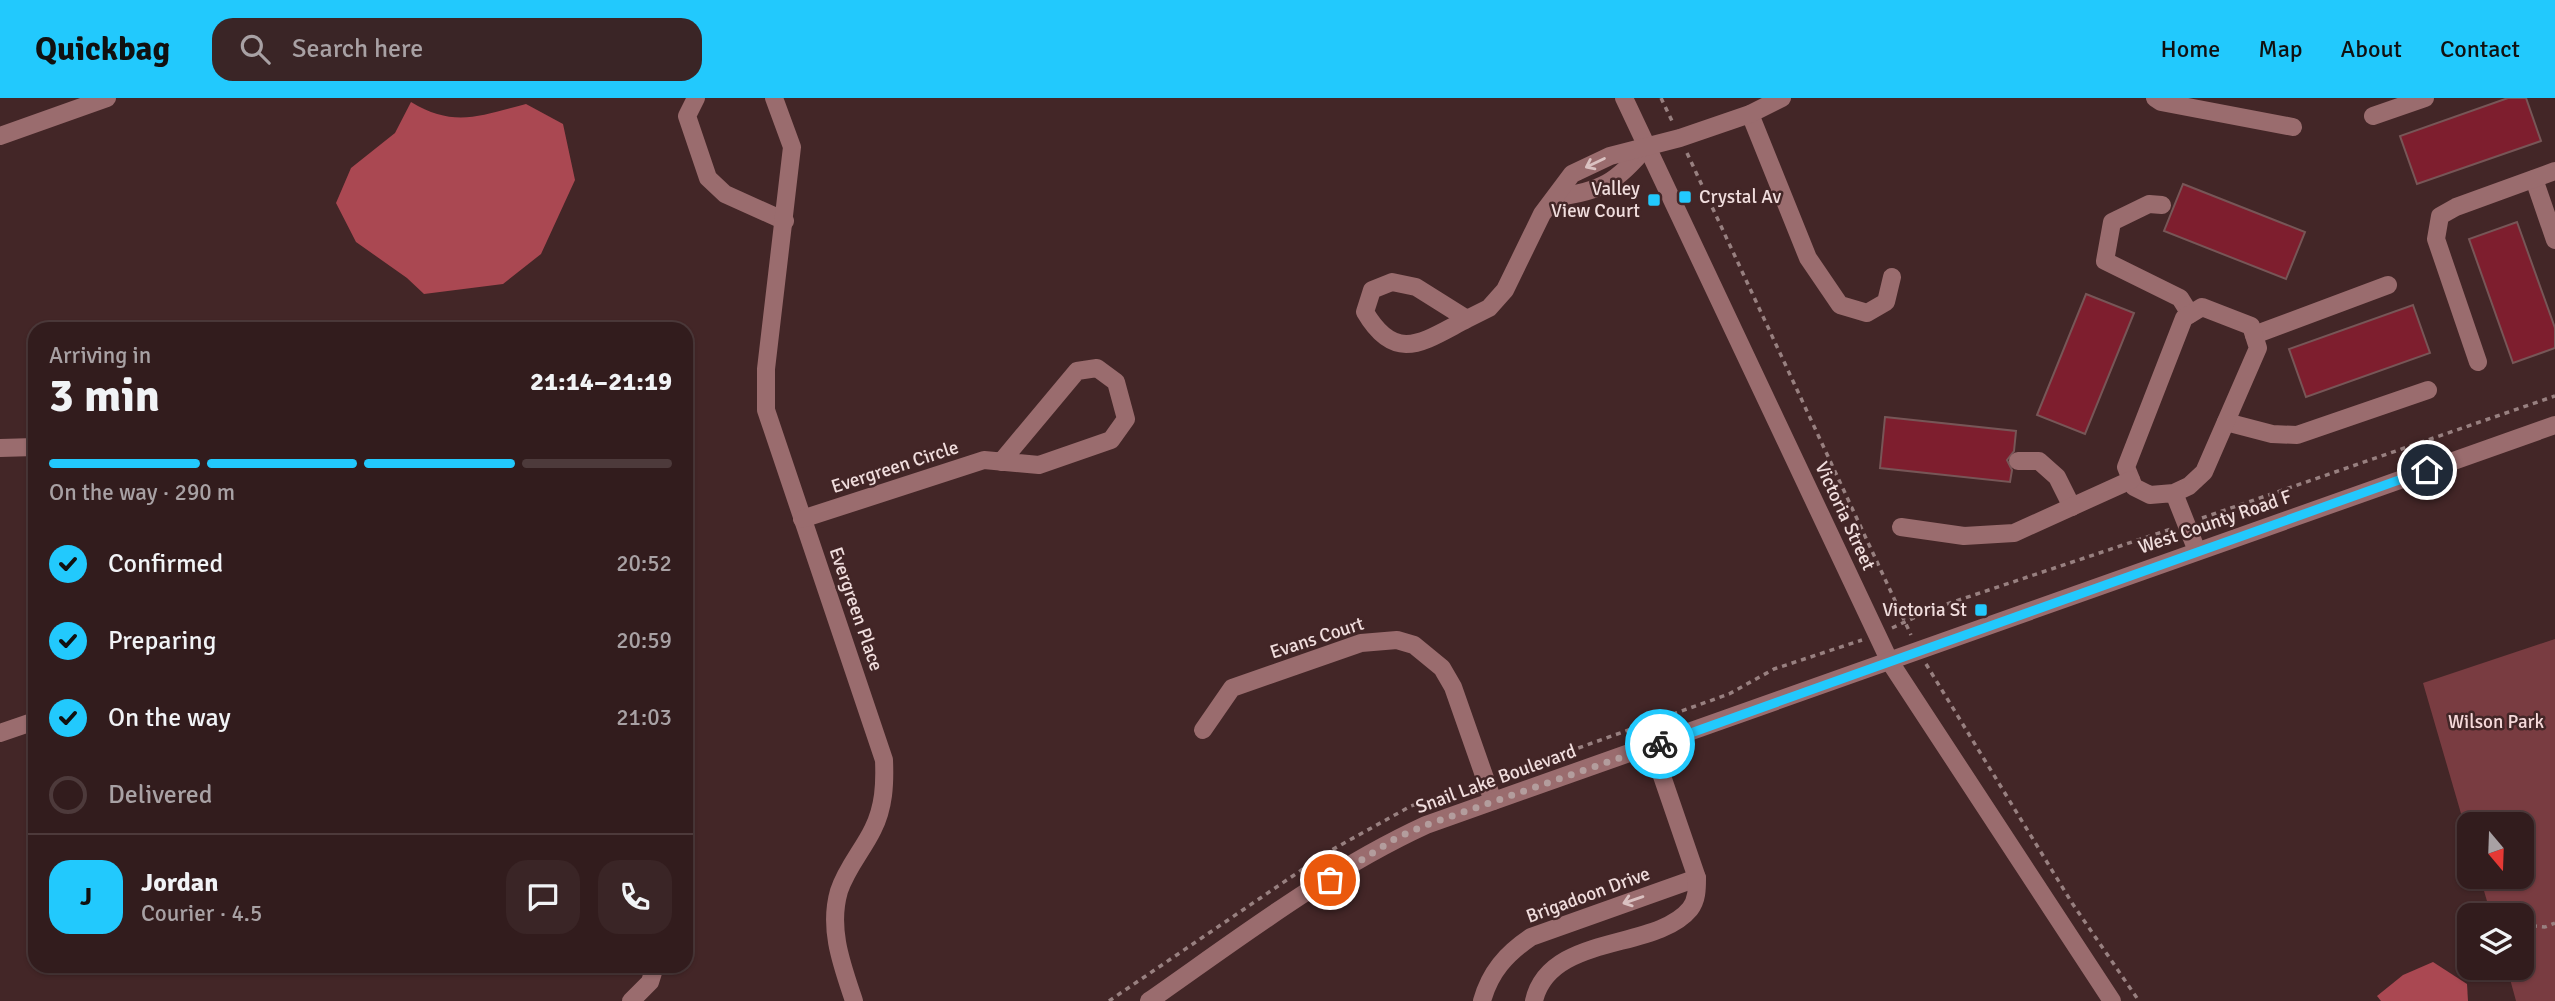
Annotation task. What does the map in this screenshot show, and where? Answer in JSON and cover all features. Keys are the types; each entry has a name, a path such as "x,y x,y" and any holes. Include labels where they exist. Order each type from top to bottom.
{"street":[{"path":"0,136 107,98"},
{"path":"696,98 687,116 708,178 725,194 785,222"},
{"name":"Evergreen Place","path":"774,98 792,147 765,385 773,435 884,760 881,807 873,829 849,867 839,891 835,916 836,940 854,1001"},
{"name":"Victoria Street","path":"1624,98 1890,662 2112,1001"},
{"path":"1467,319 1416,287 1392,282 1372,290 1365,312 1376,330 1400,346 1417,345 1489,308 1505,290 1542,214 1572,174 1610,156 1680,138 1750,114 1782,98"},
{"path":"2155,98 2161,102 2293,127"},
{"path":"2373,116 2425,98"},
{"path":"1750,114 1808,258 1840,305 1867,313 1886,302 1892,277"},
{"path":"2478,362 2436,239 2440,216 2456,206 2555,171"},
{"path":"2534,179 2555,240"},
{"path":"2162,205 2149,204 2112,222 2105,261 2180,298 2190,314"},
{"path":"2254,335 2388,285"},
{"path":"2202,307 2251,326 2258,348 2204,472 2189,486 2174,492 2150,495 2134,487 2126,467 2183,318 2190,314 2202,307"},
{"name":"Evergreen Circle","path":"802,519 984,460 1001,462 1040,465 1111,440 1126,419 1116,382 1097,368 1077,371 1001,462"},
{"path":"2226,422 2272,434 2297,435 2428,390"},
{"name":"West County Road F","path":"1890,662 2555,425"},
{"path":"0,448 28,447"},
{"path":"2018,461 2039,461 2057,477 2072,507"},
{"path":"1901,527 1964,536 2014,533 2131,480"},
{"path":"2174,492 2197,551"},
{"name":"Evans Court","path":"1203,730 1232,688 1361,643 1396,640 1414,645 1442,668 1453,687 1493,801"},
{"name":"Snail Lake Boulevard","path":"1150,1001 1268,919 1396,838 1493,801 1890,662"},
{"path":"0,733 28,723"},
{"path":"1534,1001 1543,979 1560,963 1681,916 1691,908 1697,894 1697,878 1652,747"},
{"name":"Brigadoon Drive","path":"1482,1001 1488,982 1500,964 1513,949 1531,937 1697,878"},
{"path":"631,1001 650,982 653,973"}],"path":[{"path":"1661,98 1919,651 2072,903 2139,1001"},
{"path":"2534,927 2544,927 2555,923"}],"green space":[{"name":"Wilson Park","path":"2555,639 2555,1001 2516,1001 2510,980 2534,980 2534,903 2488,903 2483,889 2534,889 2534,812 2461,812 2423,683"}],"shaded area":[{"path":"411,102 426,110 454,117 481,115 526,104 563,124 575,180 541,254 503,284 424,294 407,278 356,242 336,203 351,168 395,133"},
{"path":"2433,962 2467,984 2468,1001 2381,1001 2377,996 2403,975"}],"building":[{"path":"2508,98 2526,98 2541,141 2417,184 2400,136"},
{"path":"2183,184 2305,232 2286,279 2164,231"},
{"path":"2517,222 2555,328 2555,348 2513,363 2469,239"},
{"path":"2086,294 2134,313 2085,434 2037,415"},
{"path":"2413,305 2430,353 2306,397 2289,349"},
{"path":"1885,417 2016,431 2014,451 2007,460 2012,470 2010,482 1880,468"}],"way so far":[{"path":"1330,880 1396,838 1426,825 1660,744"}],"place":[{"name":"Crystal Av","path":"1685,197"},
{"name":"Valley View Court","path":"1654,200"},
{"name":"Victoria St","path":"1981,610"}],"route":[{"path":"1660,744 2427,470"}]}
